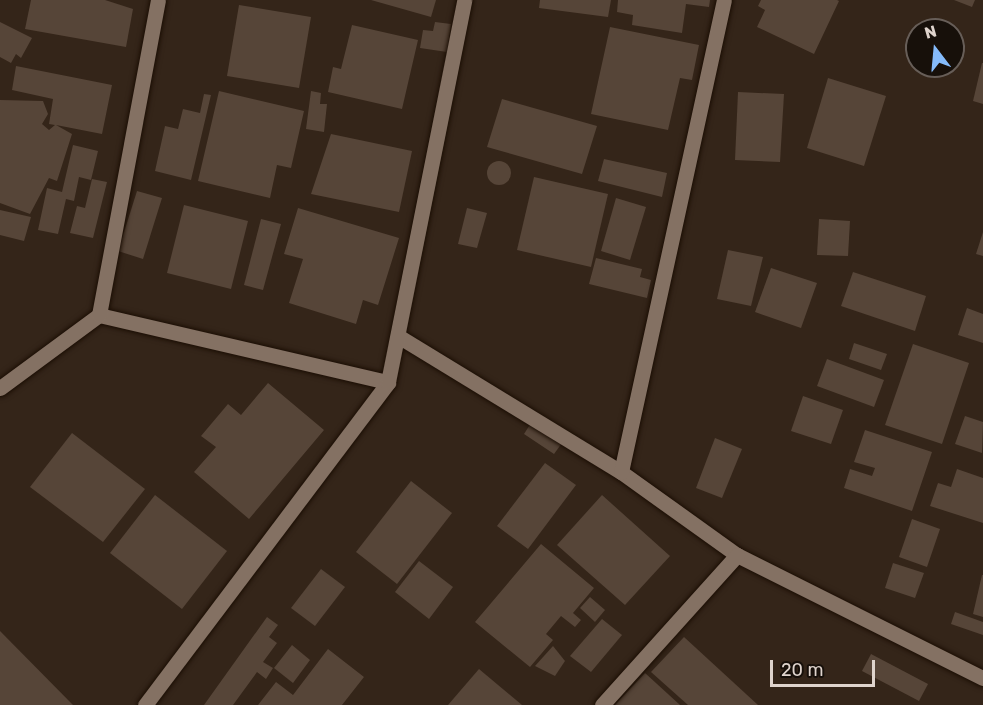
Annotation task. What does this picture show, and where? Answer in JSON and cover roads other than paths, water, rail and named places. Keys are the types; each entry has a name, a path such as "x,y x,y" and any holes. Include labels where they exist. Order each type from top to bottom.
{"street":[{"path":"0,388 99,315 158,0"},
{"path":"145,705 388,382 464,0"},
{"path":"621,472 724,0"},
{"path":"99,315 388,382"},
{"path":"398,336 621,472 737,555 983,678"},
{"path":"602,705 737,555"}]}
